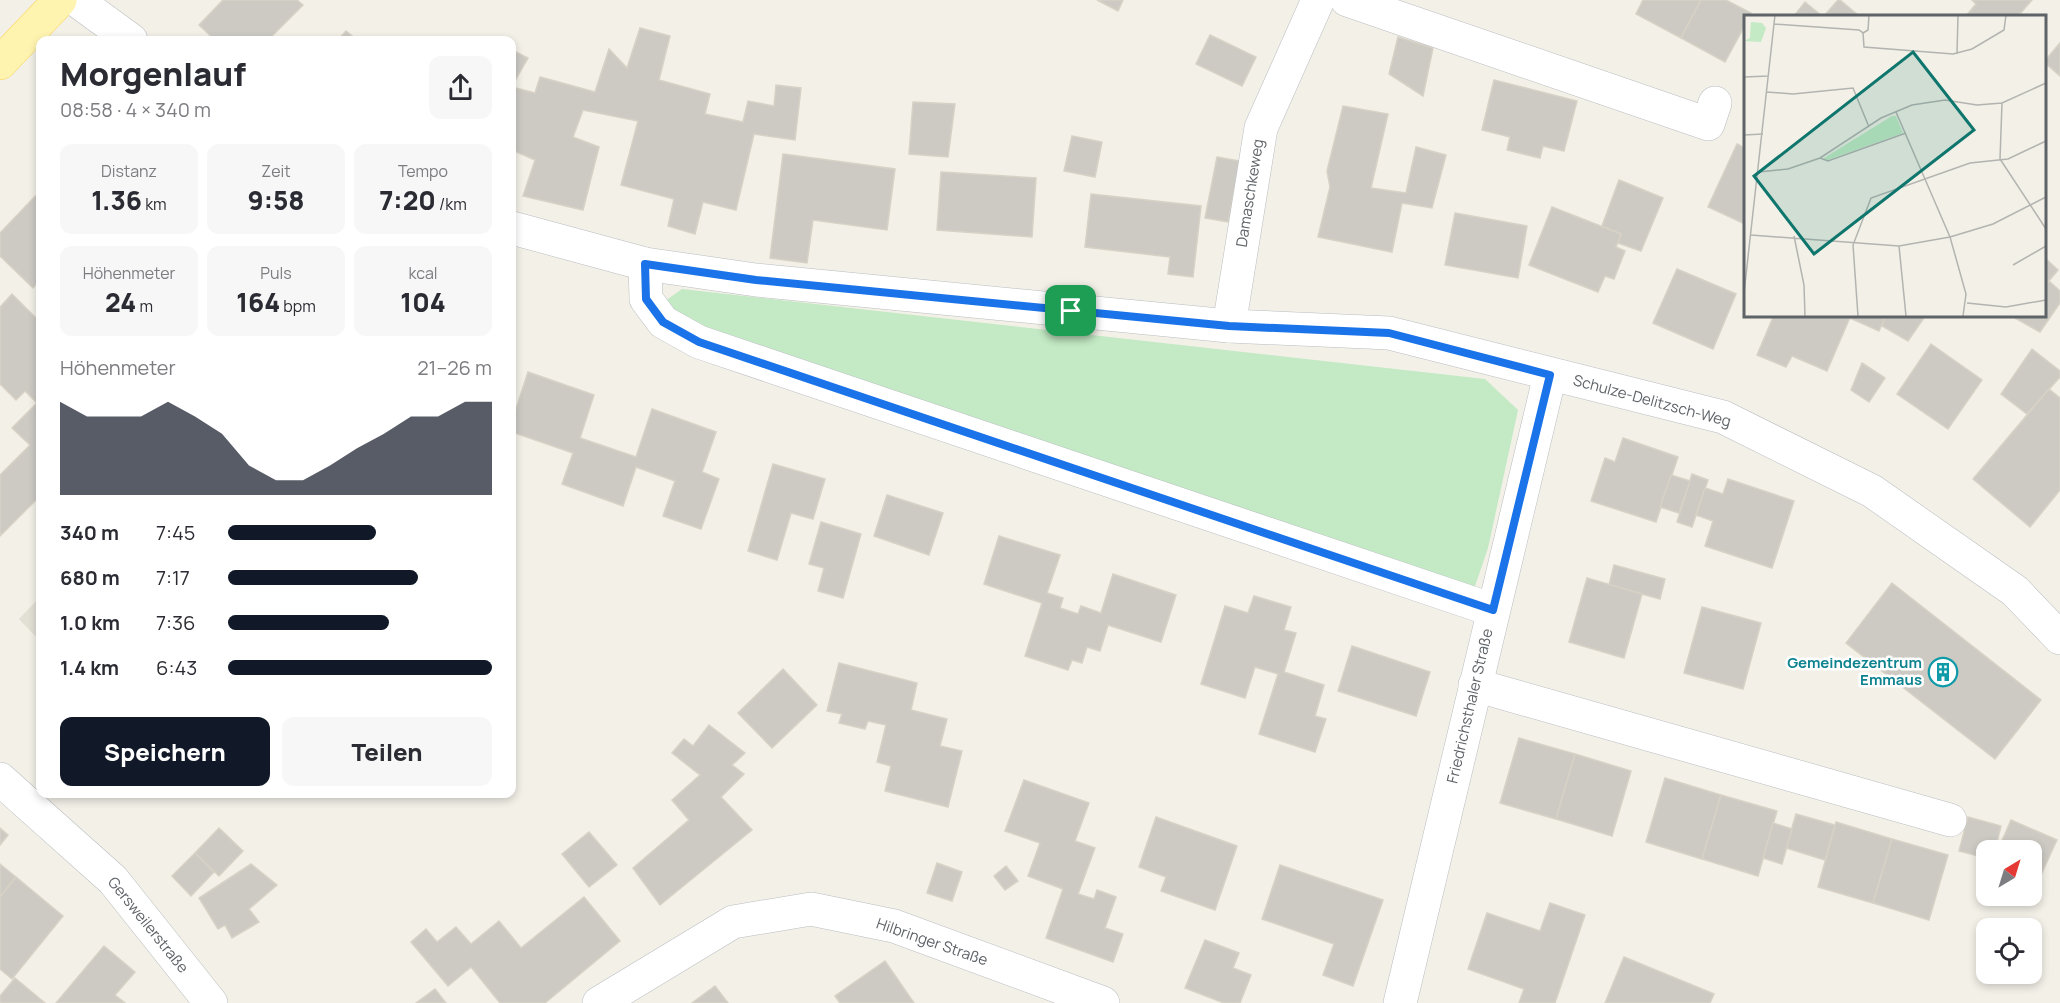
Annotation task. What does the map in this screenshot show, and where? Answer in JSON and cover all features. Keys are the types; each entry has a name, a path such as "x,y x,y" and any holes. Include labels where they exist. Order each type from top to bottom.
{"main road":[{"path":"0,63 60,0"}],"street":[{"path":"76,0 126,36"},
{"name":"Damaschkeweg","path":"1229,326 1261,128 1318,0"},
{"path":"1347,0 1708,124 1715,103"},
{"name":"Schulze-Delitzsch-Weg","path":"516,229 645,264 756,280 1229,326 1389,333 1723,417 1872,491 2015,591 2060,638"},
{"path":"645,264 646,299 663,322 699,342 1493,610"},
{"name":"Friedrichsthaler Straße","path":"1400,1003 1550,375"},
{"path":"1475,685 1950,820"},
{"name":"Gersweilerstraße","path":"0,779 113,880 211,1003"},
{"name":"Hilbringer Straße","path":"599,1003 733,922 811,909 894,926 1103,1003"}],"shaded area":[{"path":"36,601 36,637 19,619"}],"green space":[{"path":"682,289 1485,379 1518,410 1488,548 1474,589 674,322 665,301"}],"building":[{"path":"223,0 297,0 303,5 272,36 211,36 199,25"},
{"path":"1097,0 1123,0 1118,11"},
{"path":"1643,0 1701,0 1681,38 1636,14"},
{"path":"1701,0 1726,0 1751,13 1744,15 1744,27 1725,62 1681,38"},
{"path":"1840,0 1858,15 1825,15"},
{"path":"1972,0 2032,0 2019,15 1967,15 1976,4"},
{"path":"1805,2 1821,15 1795,15"},
{"path":"640,28 670,36 659,80 710,94 705,114 743,122 748,101 774,106 776,85 801,88 795,140 754,134 736,210 703,202 695,234 668,226 674,199 621,185 638,121 583,110 573,137 599,147 583,210 523,196 535,160 516,152 516,88 535,93 540,77 595,92 609,49 627,68"},
{"path":"346,31 352,36 342,36"},
{"path":"1210,35 1256,57 1242,86 1196,64"},
{"path":"1398,37 1433,48 1423,96 1389,74"},
{"path":"2060,43 2060,76 2045,61"},
{"path":"516,52 528,58 516,79"},
{"path":"1494,80 1577,101 1564,151 1543,146 1540,158 1507,150 1510,137 1482,130"},
{"path":"913,102 955,104 948,157 909,154"},
{"path":"1343,106 1388,114 1371,188 1406,193 1416,147 1446,155 1432,208 1402,203 1392,252 1318,237 1330,187 1327,171"},
{"path":"1072,136 1102,142 1095,177 1064,171"},
{"path":"1737,144 1744,148 1744,224 1708,207"},
{"path":"783,154 895,169 887,230 813,220 807,263 770,258"},
{"path":"1217,157 1240,161 1228,222 1205,218"},
{"path":"941,172 1036,178 1032,237 937,230"},
{"path":"1619,180 1663,198 1641,251 1618,243 1621,234 1602,226"},
{"path":"1091,194 1201,206 1193,277 1168,274 1170,257 1085,247"},
{"path":"36,195 36,285 33,288 0,256 0,233"},
{"path":"1552,207 1621,234 1616,247 1625,251 1614,279 1605,276 1598,292 1529,265"},
{"path":"1455,213 1527,226 1518,278 1445,265"},
{"path":"2045,258 2058,270 2045,286"},
{"path":"1677,269 1736,294 1713,349 1653,323"},
{"path":"2049,281 2060,291 2060,303 2040,332 2015,318 2017,316 2045,316 2045,286"},
{"path":"12,294 36,318 36,402 25,391 16,400 0,384 0,307"},
{"path":"1774,316 1851,316 1827,371 1792,356 1786,367 1757,355"},
{"path":"1851,316 1886,316 1879,331 1850,318"},
{"path":"1886,316 1925,316 1908,341 1882,326"},
{"path":"1931,344 1982,380 1948,429 1897,394"},
{"path":"2032,349 2060,371 2060,377 2027,414 2001,394"},
{"path":"1862,363 1885,378 1869,402 1851,390"},
{"path":"528,372 594,395 580,438 636,457 652,409 716,432 702,472 719,479 701,529 663,516 675,481 636,467 623,506 562,484 573,453 516,433 516,409"},
{"path":"2049,389 2060,398 2060,490 2030,527 1973,479"},
{"path":"36,404 36,500 0,536 0,475 30,445 12,428"},
{"path":"1623,438 1678,457 1656,522 1591,501 1605,458 1615,462"},
{"path":"773,464 825,479 813,519 791,513 777,560 748,551"},
{"path":"1692,474 1708,480 1692,527 1677,522"},
{"path":"1671,475 1690,481 1679,513 1660,507"},
{"path":"1728,479 1794,501 1772,568 1705,546 1713,521 1696,515 1705,488 1723,494"},
{"path":"887,495 943,513 929,555 874,536"},
{"path":"821,522 861,534 843,598 818,591 824,568 809,564"},
{"path":"999,536 1060,555 1047,593 1063,598 1060,608 1078,614 1081,606 1101,613 1113,574 1176,595 1161,642 1108,625 1100,651 1087,647 1082,663 1072,660 1068,670 1025,656 1042,603 984,584"},
{"path":"1614,565 1665,579 1660,599 1609,585"},
{"path":"1587,578 1642,594 1624,658 1569,642"},
{"name":"Gemeindezentrum Emmaus","path":"1892,583 2041,700 1995,759 1846,643"},
{"path":"1254,596 1291,607 1284,630 1296,633 1284,672 1324,685 1315,716 1326,719 1315,752 1259,734 1278,674 1255,667 1245,698 1201,684 1225,606 1248,613"},
{"path":"1702,607 1761,623 1743,689 1684,673"},
{"path":"1352,646 1430,672 1416,716 1338,691"},
{"path":"839,663 917,683 911,710 947,719 940,746 962,751 948,807 885,791 891,766 877,762 886,725 868,721 865,729 839,723 842,714 827,711"},
{"path":"783,669 817,705 772,748 738,713"},
{"path":"709,725 745,753 732,765 744,774 721,797 752,830 660,905 633,868 689,820 672,800 700,775 672,753 684,739 693,746"},
{"path":"1519,738 1575,754 1556,819 1500,803"},
{"path":"1575,754 1631,771 1612,836 1556,819"},
{"path":"1665,778 1721,795 1702,859 1646,842"},
{"path":"1024,780 1089,803 1075,841 1095,848 1078,894 1094,899 1097,890 1116,897 1105,928 1123,934 1113,962 1046,938 1063,889 1028,876 1040,843 1005,831"},
{"path":"1721,795 1777,811 1758,876 1702,859"},
{"path":"1796,814 1835,825 1825,860 1786,848"},
{"path":"1156,817 1237,846 1215,910 1161,891 1166,877 1139,867"},
{"path":"1968,817 2001,826 1998,840 1976,840 1976,855 1959,851"},
{"path":"2011,820 2057,840 2042,873 2042,840 2002,840"},
{"path":"1836,822 1892,839 1873,903 1818,887"},
{"path":"1773,823 1792,829 1782,864 1763,858"},
{"path":"0,828 8,835 0,845"},
{"path":"219,828 243,851 219,876 195,853"},
{"path":"589,832 617,865 589,887 562,854"},
{"path":"1892,839 1948,855 1929,920 1873,903"},
{"path":"195,853 214,872 191,896 172,876"},
{"path":"937,863 962,872 952,901 927,893"},
{"path":"0,864 16,877 0,897"},
{"path":"251,864 277,885 249,909 259,922 232,938 225,925 218,929 199,898"},
{"path":"1280,865 1383,900 1353,986 1323,975 1334,944 1262,919"},
{"path":"1006,866 1018,881 1005,890 994,876"},
{"path":"16,877 63,916 12,979 0,969 0,897"},
{"path":"584,897 620,941 545,1003 500,1003 471,967 448,986 411,942 426,929 437,942 456,927 471,944 499,921 521,948"},
{"path":"1550,903 1585,915 1555,1003 1519,1003 1524,989 1468,969 1487,913 1540,931"},
{"path":"1205,940 1239,953 1233,968 1251,975 1240,1003 1224,1003 1185,988"},
{"path":"104,946 135,972 115,995 125,1003 56,1003"},
{"path":"1624,957 1714,994 1710,1003 1605,1003"},
{"path":"885,961 914,1003 840,1003 835,996"},
{"path":"15,978 45,1003 0,1003 0,996"},
{"path":"715,986 728,1003 692,1003"},
{"path":"435,989 446,1003 416,1003"}],"place":[{"name":"Gemeindezentrum Emmaus","path":"1943,672"}],"route":[{"path":"645,264 756,280 1071,311 1229,326 1389,333 1550,375 1493,610 699,342 663,322 646,299 645,264"}]}
